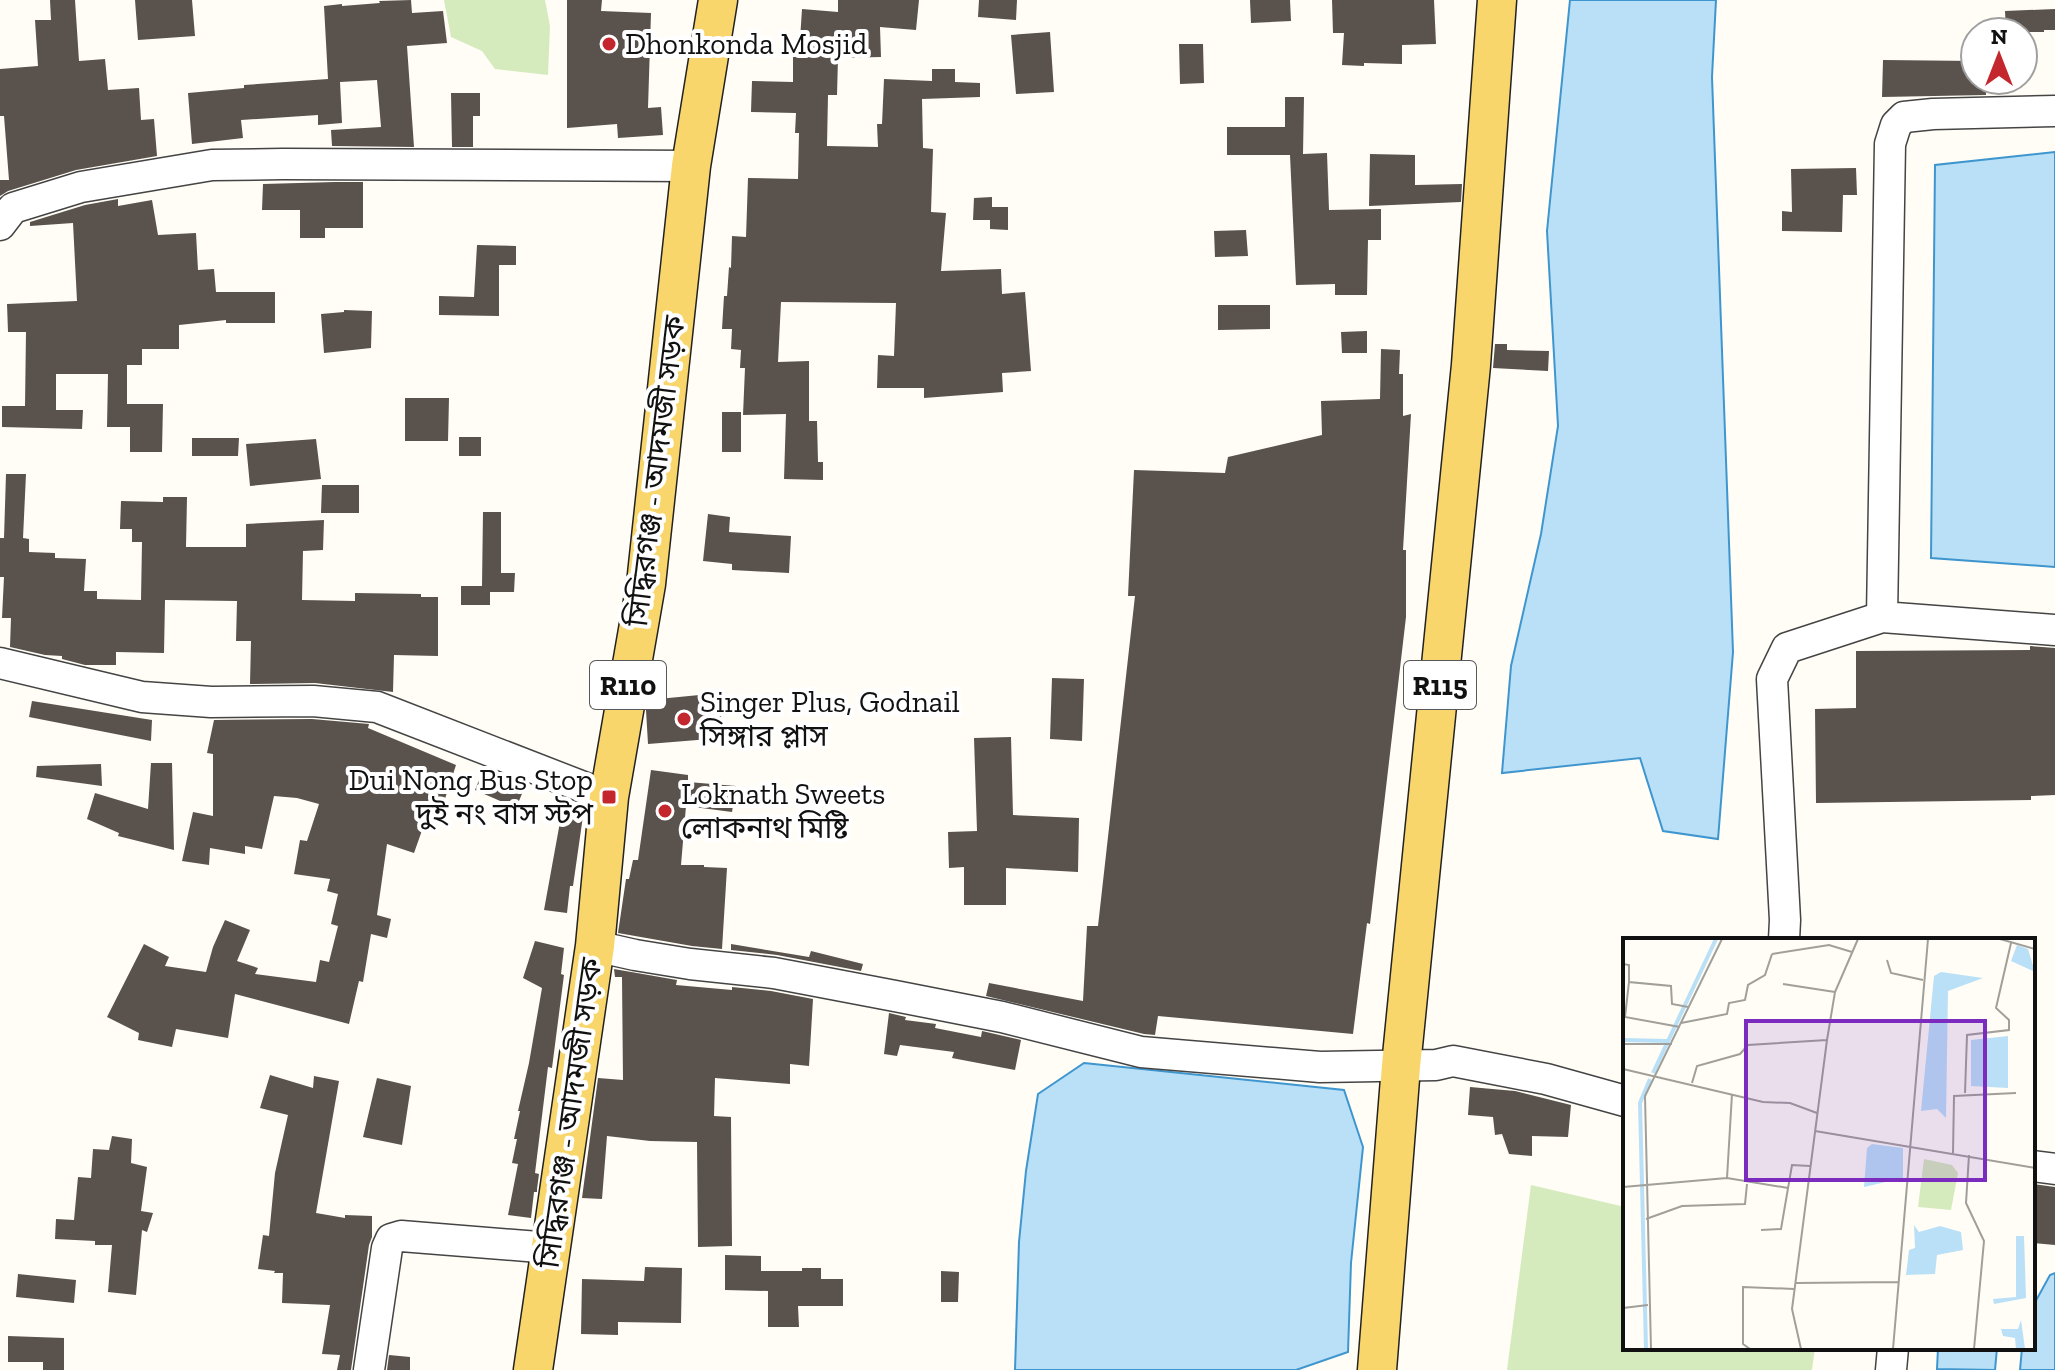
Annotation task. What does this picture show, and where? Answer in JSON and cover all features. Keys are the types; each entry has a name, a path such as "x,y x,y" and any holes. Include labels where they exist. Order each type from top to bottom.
{"main road":[{"name":"সিদ্ধিরগঞ্জ - আদমজী সড়ক","path":"533,1370 595,946 609,797 646,584 691,166 718,0"},
{"name":"R115","path":"1377,1370 1401,1066 1471,365 1497,0"}],"street":[{"path":"1882,617 1890,144 1896,125 1904,117 1933,114 2055,111"},
{"path":"0,225 13,208 81,187 212,165 691,166"},
{"path":"1784,938 1772,679 1787,648 1882,617 2055,630"},
{"path":"0,663 142,697 211,702 313,701 377,707 609,797"},
{"path":"595,946 690,964 774,973 880,993 1002,1017 1141,1052 1320,1067 1436,1065 1453,1061 1546,1079 1623,1100"},
{"path":"2035,1166 2055,1169"},
{"path":"369,1370 387,1248 391,1239 401,1236 551,1248"},
{"path":"1891,1370 1893,1350"}],"green space":[{"path":"444,0 545,0 550,26 548,75 495,69 482,51 451,37"},
{"path":"1531,1185 1623,1207 1623,1350 1815,1350 1812,1370 1507,1370"}],"water":[{"path":"1570,0 1716,0 1712,77 1733,652 1718,839 1663,831 1640,758 1502,773 1511,666 1541,534 1558,426 1547,231"},
{"path":"2055,152 2055,567 1931,558 1935,165"},
{"path":"1084,1063 1344,1090 1363,1147 1351,1263 1348,1352 1296,1370 1015,1370 1019,1242 1038,1094"},
{"path":"2055,1273 2055,1370 2020,1370 2022,1350 2035,1350 2035,1302 2050,1275"},
{"path":"1938,1350 1997,1350 1995,1370 1937,1369"}],"building":[{"path":"50,0 75,0 79,61 105,59 108,90 139,88 141,120 154,119 157,156 76,170 0,196 0,180 9,180 4,116 0,116 0,69 38,66 35,20 51,20"},
{"path":"135,0 192,0 195,36 138,40"},
{"path":"411,0 412,13 443,11 447,43 407,46 414,147 332,146 331,130 381,127 377,80 340,82 342,123 318,125 318,115 241,120 243,138 192,144 188,93 328,79 324,6"},
{"path":"567,0 602,0 601,11 651,13 648,108 661,107 663,135 618,138 617,124 567,128"},
{"path":"838,0 919,0 916,30 880,27 881,57 838,58 837,95 828,95 827,146 878,147 877,124 882,124 884,79 932,81 932,69 955,69 955,82 980,83 980,97 922,99 923,148 933,149 931,212 946,213 941,271 1001,269 1002,294 1025,292 1031,371 1002,373 1003,392 924,398 924,388 877,388 878,355 894,356 896,303 781,302 778,362 809,361 809,421 817,421 818,462 823,462 823,480 784,479 786,414 743,415 745,368 740,368 741,350 731,349 732,329 722,329 724,296 727,296 731,268 732,236 746,237 748,178 798,179 796,113 751,112 752,81 793,82 793,55 799,55 802,9 838,12"},
{"path":"979,0 1017,0 1016,20 978,17"},
{"path":"1250,0 1290,0 1291,21 1251,23"},
{"path":"1332,0 1434,0 1436,44 1402,45 1402,64 1342,65 1344,33 1333,33"},
{"path":"2055,9 2055,30 2039,32 2039,16 2005,16 2005,11"},
{"path":"1050,32 1054,92 1016,94 1011,35"},
{"path":"1179,44 1203,44 1204,83 1180,84"},
{"path":"1883,60 1959,61 1959,96 1882,97"},
{"path":"451,93 480,93 480,116 473,116 473,147 452,147"},
{"path":"1285,97 1304,97 1303,154 1327,153 1329,210 1381,209 1381,240 1368,240 1367,295 1335,295 1335,284 1296,285 1290,155 1227,155 1227,127 1285,127"},
{"path":"1370,154 1415,155 1415,185 1462,184 1461,202 1369,206"},
{"path":"1856,168 1857,195 1843,195 1842,232 1782,231 1782,211 1792,212 1791,169"},
{"path":"363,182 363,228 325,228 325,238 300,238 300,210 262,210 263,184"},
{"path":"992,197 992,207 1008,207 1008,230 990,229 990,220 973,220 974,198"},
{"path":"118,199 118,206 152,200 158,235 196,233 198,270 214,269 216,292 275,292 275,323 226,323 226,320 179,325 179,349 142,349 142,365 127,365 127,404 163,404 162,452 130,452 130,427 107,427 108,374 56,374 56,410 83,410 82,429 2,427 2,406 25,406 26,332 8,332 7,304 77,301 73,223 30,226 30,222 85,205"},
{"path":"1246,230 1248,256 1215,257 1214,231"},
{"path":"477,245 516,246 516,265 499,265 499,316 439,315 439,296 474,297"},
{"path":"1218,305 1270,305 1270,329 1218,330"},
{"path":"344,310 372,311 371,348 324,353 321,314"},
{"path":"1367,331 1367,353 1342,353 1341,332"},
{"path":"1495,344 1507,344 1507,350 1549,351 1548,371 1493,368"},
{"path":"1381,349 1400,350 1403,416 1411,414 1403,550 1406,550 1406,617 1370,924 1367,923 1353,1034 1158,1016 1155,1035 1144,1034 986,996 989,983 1083,1001 1087,926 1098,926 1135,596 1128,596 1134,470 1225,473 1228,457 1322,435 1321,401 1380,399"},
{"path":"405,398 449,398 448,441 405,441"},
{"path":"722,412 741,412 741,452 722,452"},
{"path":"459,437 481,437 481,456 459,456"},
{"path":"192,438 239,438 238,456 192,456"},
{"path":"316,439 321,479 250,486 246,444"},
{"path":"6,474 26,474 23,538 29,539 29,552 55,553 55,558 86,559 84,591 97,591 97,599 141,600 142,542 132,542 132,529 120,529 121,501 163,502 163,497 187,497 186,547 246,547 246,524 324,520 323,550 303,551 302,600 355,601 355,593 438,597 438,656 394,655 393,692 315,683 250,684 251,641 236,641 237,601 165,600 164,653 116,652 116,665 85,665 62,659 62,656 10,647 11,618 2,618 4,577 0,577"},
{"path":"322,485 359,485 359,513 321,513"},
{"path":"483,512 501,512 501,573 515,573 514,592 490,592 490,605 461,605 461,586 482,586"},
{"path":"708,514 730,517 729,532 791,536 789,573 732,570 732,564 703,561"},
{"path":"2030,646 2055,648 2055,795 2031,796 2031,800 1816,803 1815,709 1856,708 1856,651 2030,650"},
{"path":"1052,678 1084,679 1082,741 1050,739"},
{"name":"Singer Plus, Godnail সিঙ্গার প্লাস","path":"720,693 722,738 648,744 648,700"},
{"path":"32,701 152,720 151,741 29,717"},
{"path":"312,719 369,724 368,728 456,765 442,808 431,805 414,853 387,844 377,915 391,919 387,938 371,934 363,982 359,981 349,1024 235,994 228,1038 176,1029 172,1047 138,1040 139,1033 107,1017 144,944 169,957 165,966 206,972 225,920 250,930 237,961 258,968 255,974 316,982 320,960 329,962 338,926 331,924 338,894 327,891 330,879 294,874 300,840 307,841 319,804 274,796 262,849 245,846 245,854 210,848 209,865 182,861 193,812 213,816 213,754 207,753 214,720"},
{"path":"1011,737 1013,815 1079,818 1078,872 1006,868 1006,905 964,905 964,867 949,868 948,832 977,831 974,738"},
{"path":"151,763 172,763 174,850 118,836 119,833 87,819 95,793 148,809"},
{"path":"101,764 102,786 36,777 37,766"},
{"path":"651,770 688,775 688,782 736,786 732,812 686,806 681,865 727,868 722,949 618,933 626,879 629,879 633,860 638,860"},
{"path":"482,773 524,789 516,808 475,790"},
{"path":"562,811 583,816 567,913 544,910"},
{"path":"535,941 564,948 561,974 564,975 552,1068 548,1067 535,1173 539,1174 537,1192 534,1192 531,1218 508,1215 518,1164 512,1163 518,1111 542,988 523,978"},
{"path":"731,944 809,957 811,951 863,964 861,971 731,950"},
{"path":"614,969 677,980 676,985 732,990 732,987 813,999 809,1066 790,1064 790,1084 715,1078 714,1116 731,1117 732,1246 698,1247 697,1142 607,1136 602,1199 582,1198 598,1078 623,1080 622,977 615,977"},
{"path":"889,1013 906,1017 905,1020 936,1024 935,1028 981,1037 982,1031 1021,1040 1015,1070 952,1058 954,1052 900,1045 897,1056 884,1054"},
{"path":"270,1075 313,1088 314,1076 339,1081 316,1213 345,1218 345,1215 372,1216 372,1237 351,1370 337,1370 340,1355 322,1354 330,1305 282,1303 283,1273 258,1269 263,1235 269,1236 275,1173 288,1115 260,1108"},
{"path":"377,1078 411,1086 402,1145 363,1137"},
{"path":"1470,1087 1515,1091 1571,1105 1568,1137 1532,1136 1532,1156 1509,1154 1502,1134 1495,1135 1493,1117 1468,1115"},
{"path":"112,1136 132,1139 131,1163 147,1167 141,1211 153,1213 147,1232 142,1230 136,1295 108,1292 112,1245 55,1239 56,1219 74,1220 78,1177 91,1178 93,1149 109,1150"},
{"path":"2035,1184 2055,1187 2055,1245 2035,1243"},
{"path":"725,1255 761,1256 761,1271 821,1268 821,1279 843,1279 843,1306 798,1306 799,1327 768,1327 768,1291 725,1290"},
{"path":"645,1267 682,1268 681,1323 618,1322 618,1335 581,1334 582,1279 644,1281"},
{"path":"941,1271 959,1272 958,1302 941,1302"},
{"path":"18,1274 76,1280 74,1303 16,1297"},
{"path":"8,1336 64,1338 64,1370 43,1370 43,1362 8,1362"},
{"path":"389,1355 410,1357 410,1370 387,1370"}],"place":[{"name":"Dhonkonda Mosjid","path":"609,44"},
{"name":"Singer Plus, Godnail সিঙ্গার প্লাস","path":"684,719"},
{"name":"Dui Nong Bus Stop দুই নং বাস স্টপ","path":"609,797"},
{"name":"Loknath Sweets লোকনাথ মিষ্টি","path":"665,811"}]}
